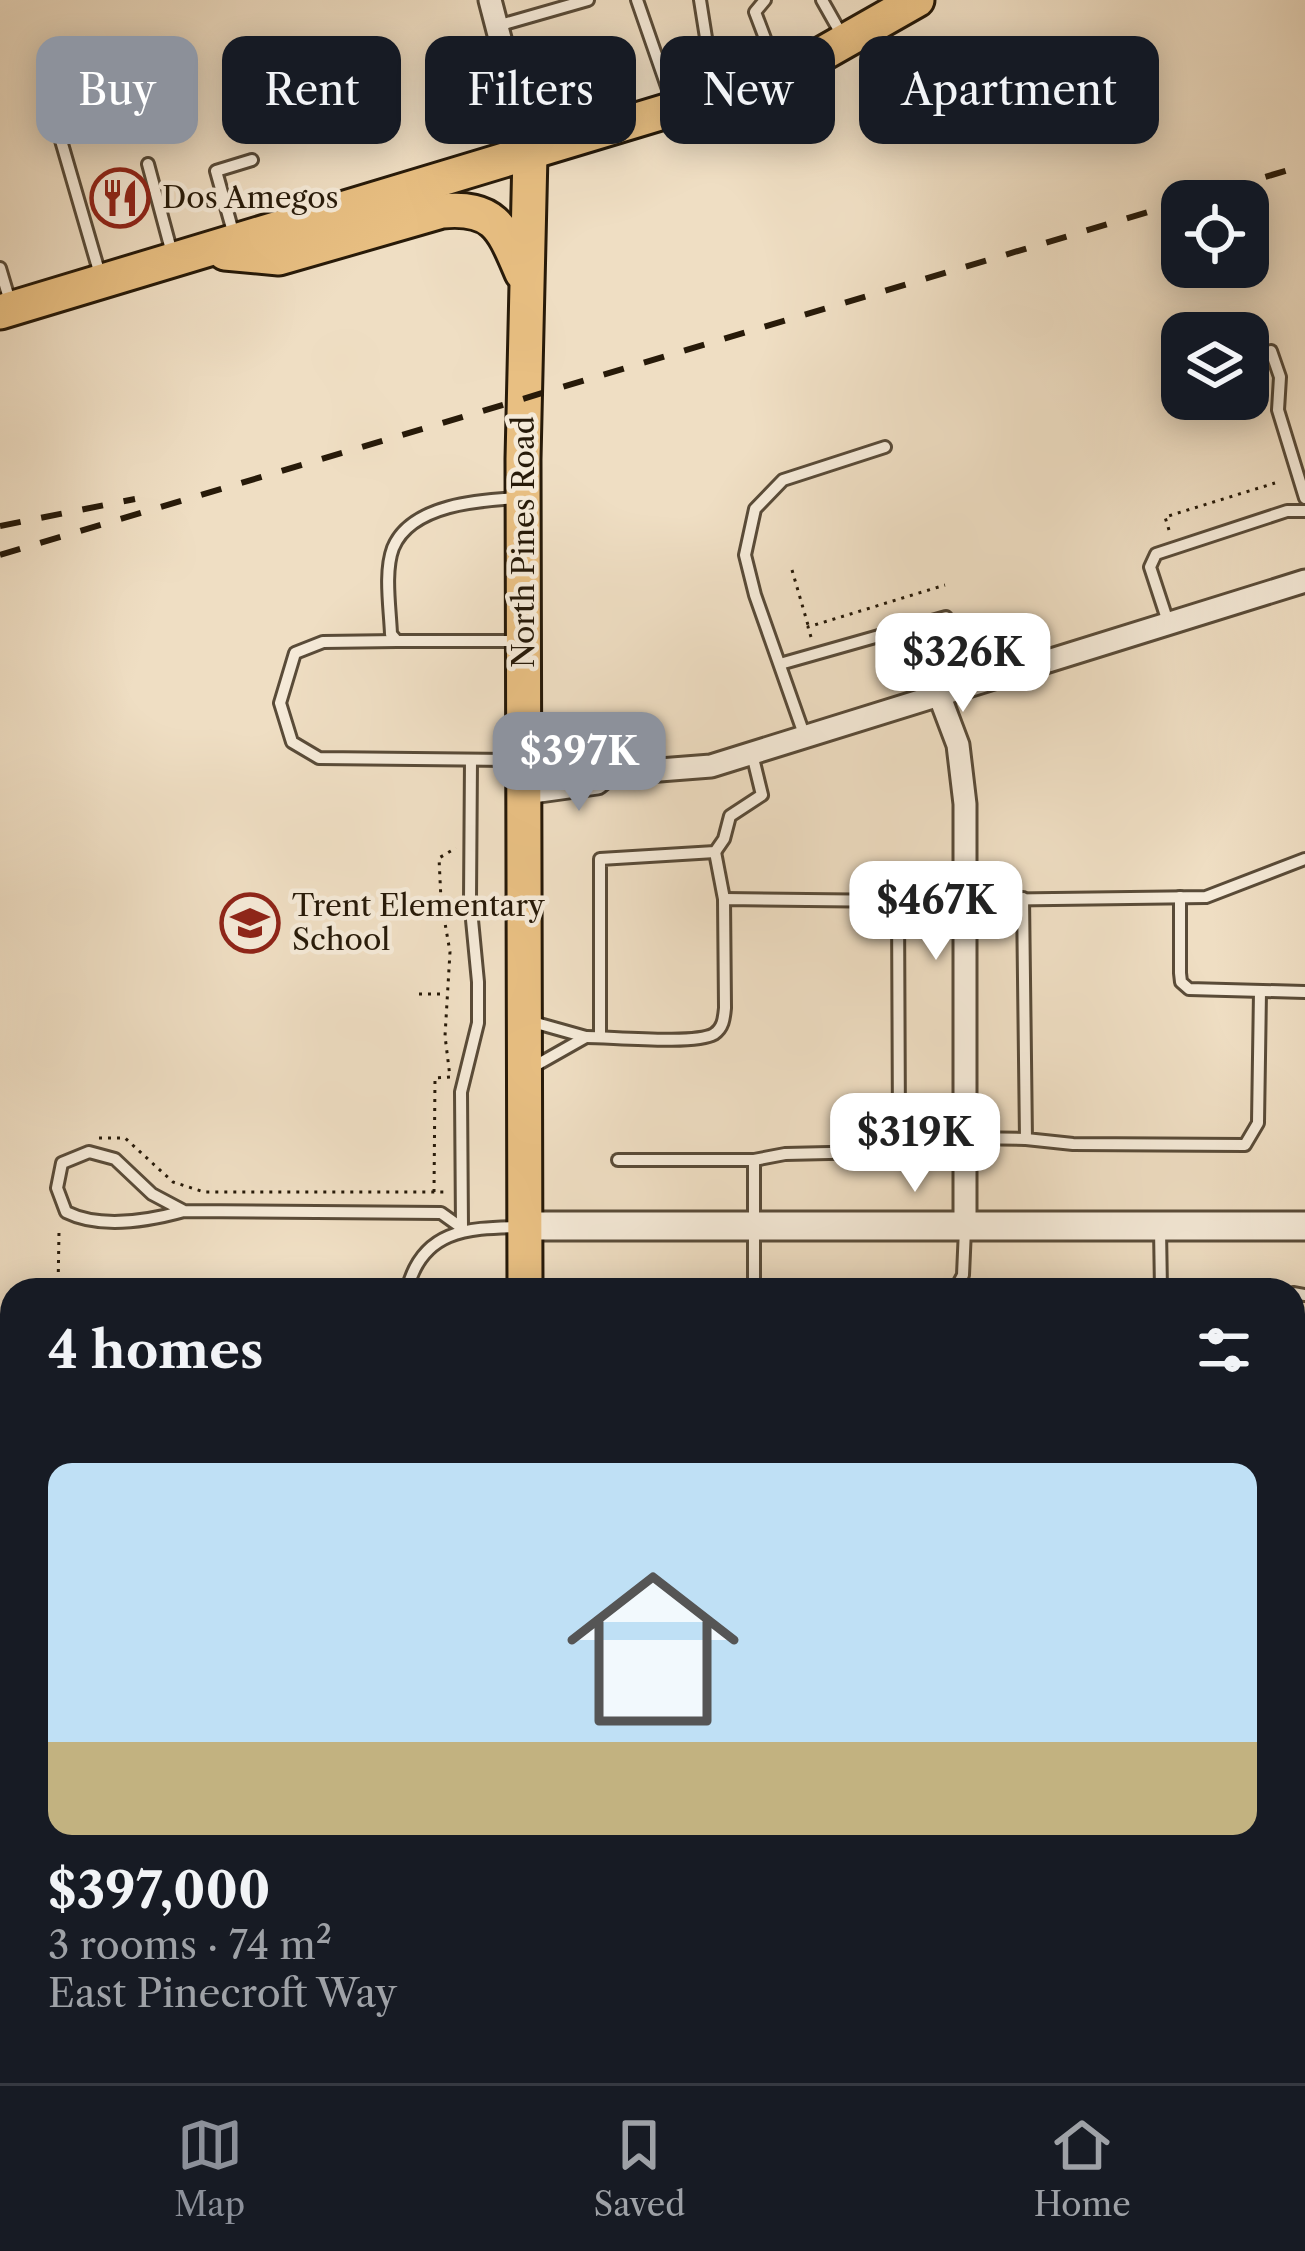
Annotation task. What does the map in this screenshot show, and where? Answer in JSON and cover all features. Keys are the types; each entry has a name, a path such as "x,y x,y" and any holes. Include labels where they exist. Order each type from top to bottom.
{"main road":[{"path":"835,46 903,5"},
{"path":"6,310 660,115"},
{"name":"North Pines Road","path":"525,1278 523,497 530,154"},
{"path":"205,251 279,258 442,212 468,209 489,217 505,233 526,283"}],"street":[{"path":"490,0 530,154"},
{"path":"524,765 597,783 608,774 711,766 1305,580"},
{"path":"938,692 958,745 965,804 965,1226"},
{"path":"524,765 560,760 597,764 608,774"},
{"path":"525,1226 1305,1226"}],"lane":[{"path":"497,26 588,0"},
{"path":"638,0 660,64"},
{"path":"700,0 706,36"},
{"path":"761,36 754,12 765,0"},
{"path":"822,0 846,41"},
{"path":"62,144 102,282"},
{"path":"205,251 217,171 252,160"},
{"path":"148,164 205,251"},
{"path":"0,268 6,310"},
{"path":"1271,350 1280,377 1278,410 1305,498"},
{"path":"805,737 746,555 755,509 783,480 885,447"},
{"path":"397,641 391,634 390,566 401,535 454,504 523,497"},
{"path":"1168,622 1151,558 1287,512 1305,511"},
{"path":"780,664 946,617"},
{"path":"524,641 323,642 295,653 280,703 292,742 319,758 524,765"},
{"path":"525,1021 600,1037 697,1039 715,1034 723,1024 724,899 716,851 730,817 762,795 764,787 752,754"},
{"path":"462,1228 461,1092 478,1023 470,899 471,760"},
{"path":"600,1037 601,859 716,851"},
{"path":"724,899 1206,897 1305,859"},
{"path":"1180,897 1181,982 1189,989 1305,992"},
{"path":"1022,898 1026,1139"},
{"path":"618,1160 754,1160 885,1148 898,1130 898,901"},
{"path":"965,1138 1245,1145 1258,1123 1260,992"},
{"path":"525,1071 586,1036"},
{"path":"184,1211 152,1193 115,1159 89,1152 62,1163 57,1188 66,1212 82,1220 150,1220 184,1211 441,1213 462,1228"},
{"path":"754,1160 754,1278"},
{"path":"410,1278 431,1250 462,1228 525,1226"},
{"path":"963,1276 965,1226"},
{"path":"1160,1226 1161,1278"}],"path":[{"path":"1169,530 1165,517 1276,483"},
{"path":"792,570 812,640"},
{"path":"808,627 945,585"},
{"path":"434,1192 435,1078 450,1077 445,1036 450,952 439,858 457,848"},
{"path":"418,994 448,994"},
{"path":"97,1138 125,1138 172,1182 204,1192 462,1192"},
{"path":"58,1232 58,1278"}],"railway":[{"path":"1255,180 1305,165"},
{"path":"0,555 1161,208"},
{"path":"0,526 135,499"}],"place":[{"name":"Dos Amegos","path":"120,198"},
{"name":"Trent Elementary School","path":"250,923"}]}
